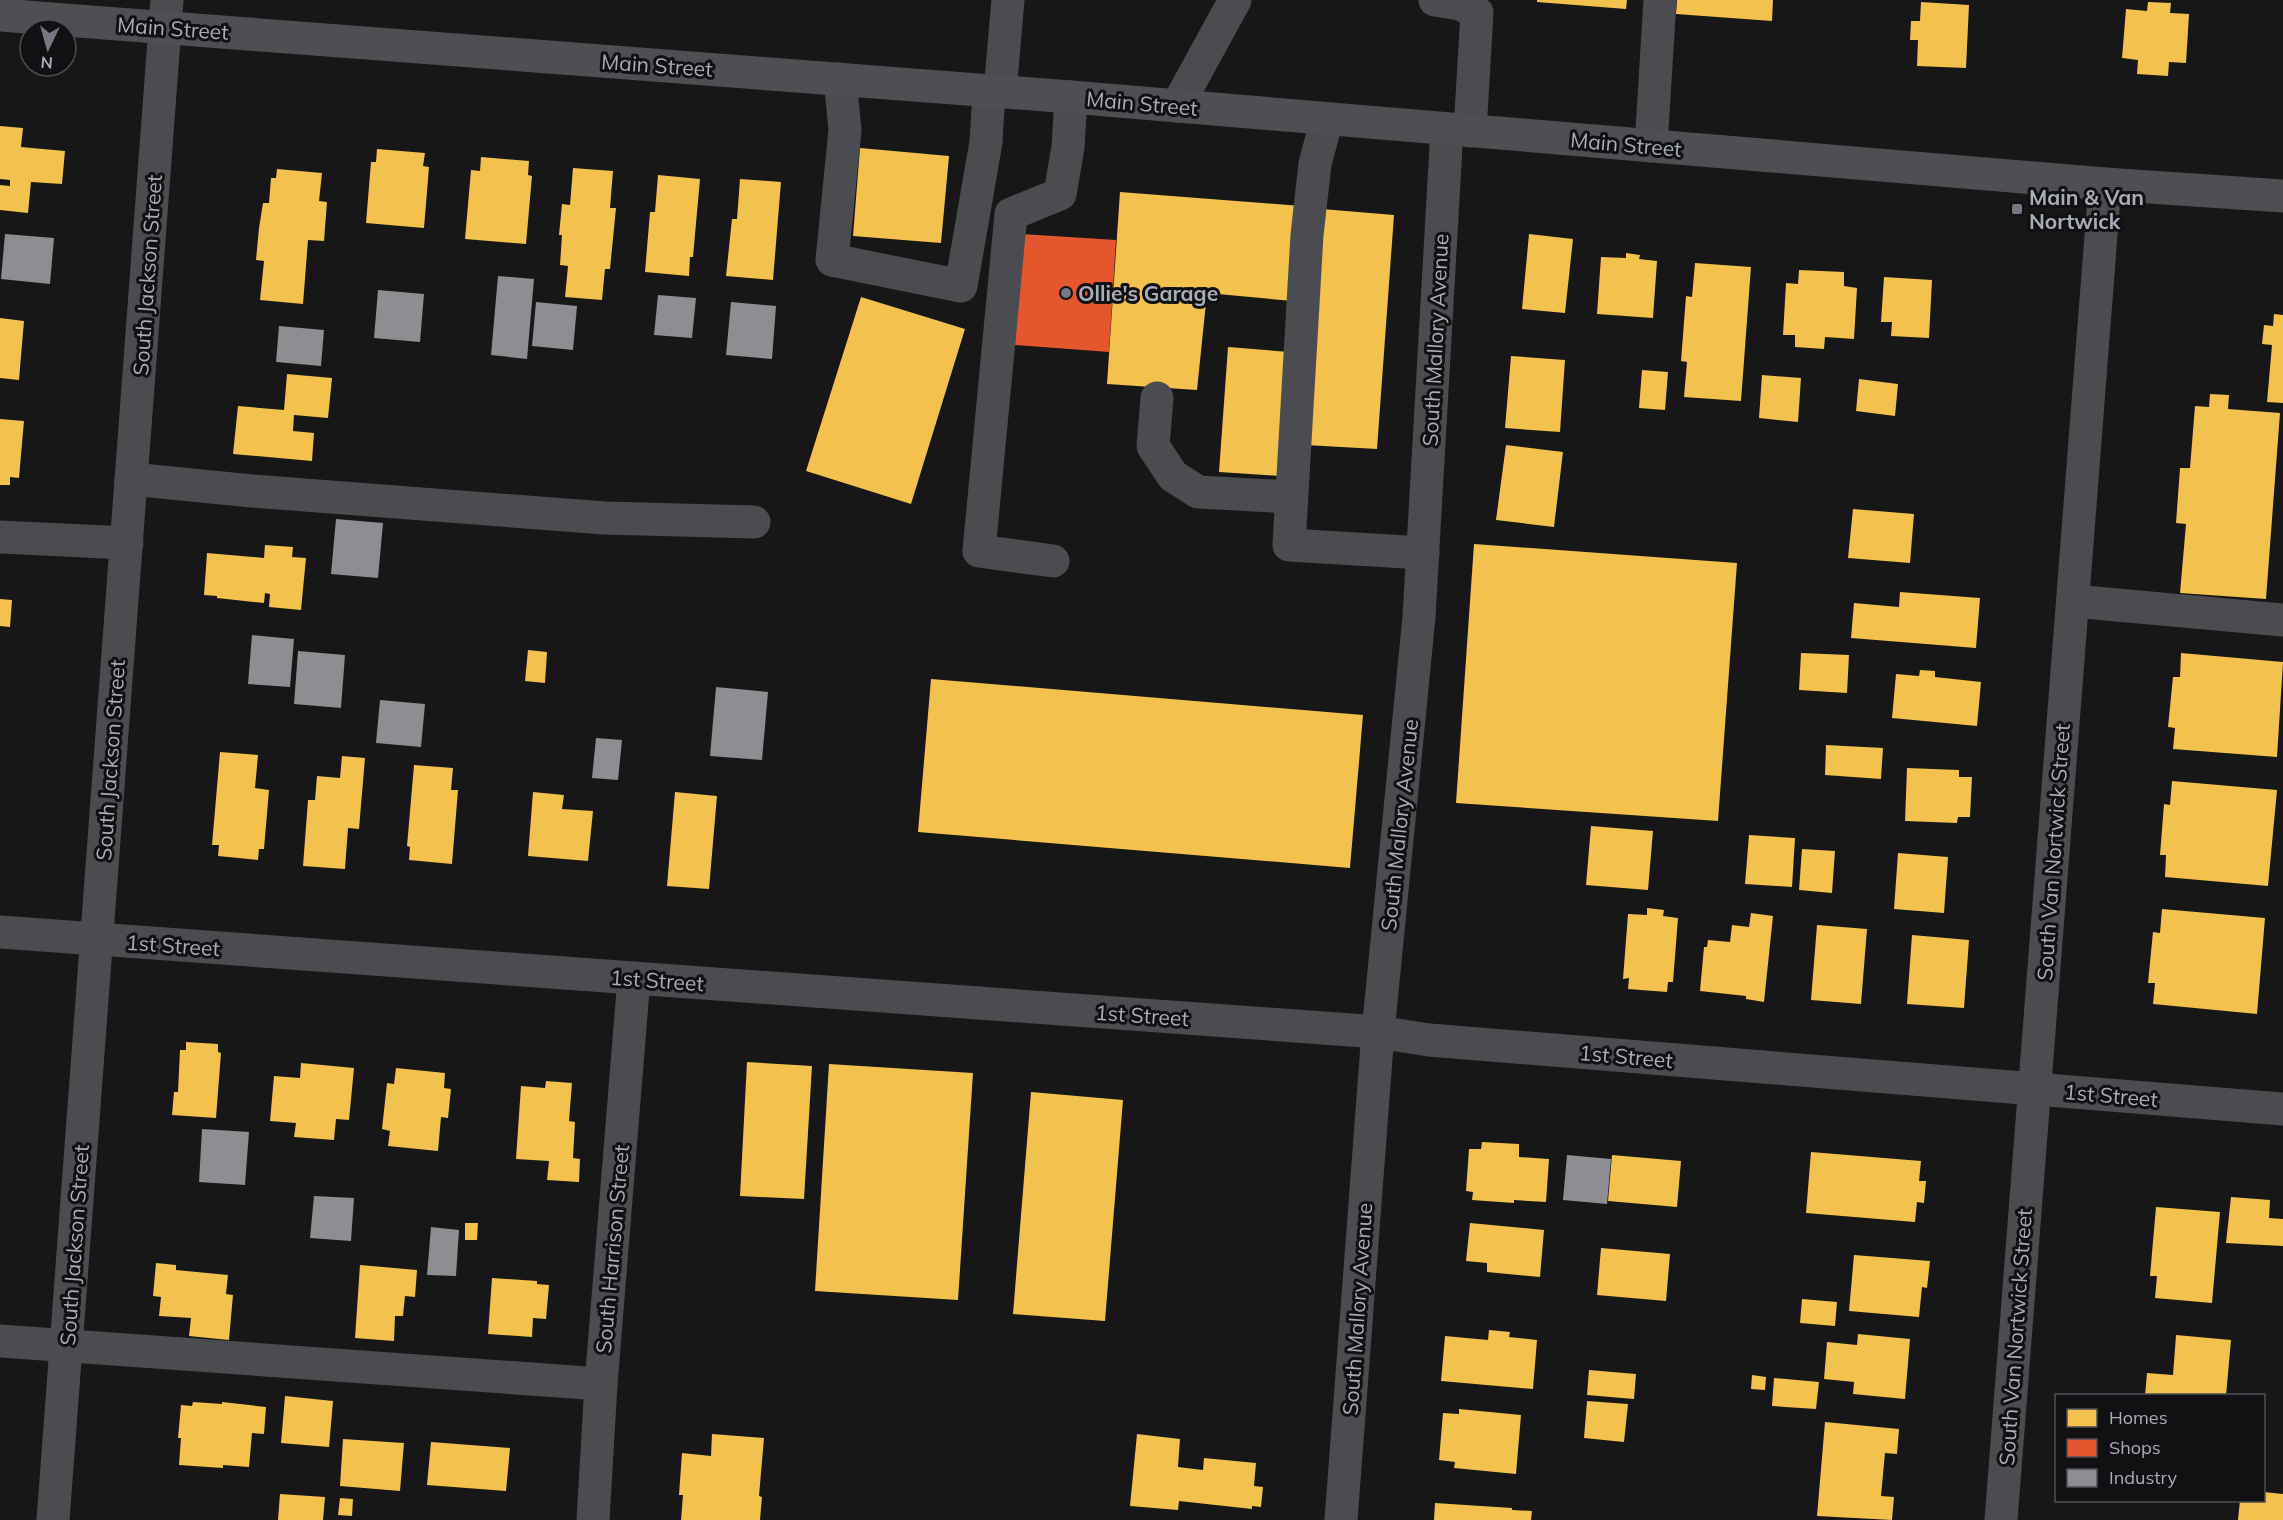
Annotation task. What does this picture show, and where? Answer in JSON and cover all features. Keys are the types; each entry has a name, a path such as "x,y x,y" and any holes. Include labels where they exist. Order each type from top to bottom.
{"main road":[{"name":"Main Street","path":"0,15 166,14 840,79 2105,184 2283,196"}],"street":[{"path":"840,79 845,130 832,260 961,286 995,91 1008,0"},
{"path":"1177,106 1235,0"},
{"name":"South Mallory Avenue","path":"1341,1520 1378,1032 1418,628 1458,130 1477,13 1460,4 1435,0"},
{"path":"1651,146 1660,0"},
{"name":"South Jackson Street","path":"53,1520 166,14"},
{"path":"1053,561 979,551 1011,213 1060,194 1068,147 1071,97"},
{"path":"1327,119 1315,164 1307,236 1288,545 1423,552"},
{"name":"South Van Nortwick Street","path":"2001,1520 2105,184"},
{"path":"1157,398 1153,447 1173,476 1198,492 1291,497"},
{"path":"131,479 252,491 605,518 753,522"},
{"path":"0,537 127,543"},
{"path":"2073,601 2283,620"},
{"name":"1st Street","path":"0,932 1378,1032 1440,1041 2283,1108"},
{"name":"South Harrison Street","path":"592,1520 634,978"},
{"path":"0,1341 601,1384"}],"building: Homes":[{"path":"1537,0 1627,0 1626,9 1537,2"},
{"path":"1677,0 1773,0 1772,21 1676,14"},
{"path":"1921,2 1969,5 1966,68 1917,66 1918,40 1910,40 1911,21 1920,21"},
{"path":"2148,2 2171,3 2170,13 2189,14 2186,63 2169,62 2168,76 2137,74 2138,60 2122,58 2126,9 2147,11"},
{"path":"0,126 23,128 21,147 65,151 62,184 31,182 28,213 0,210 0,185 10,186 10,180 0,179"},
{"path":"860,148 949,156 941,243 853,236"},
{"path":"377,149 425,153 423,166 429,167 424,228 366,223 371,162 376,162"},
{"path":"481,157 529,161 528,175 532,176 526,244 465,239 471,170 480,171"},
{"path":"573,168 613,171 610,208 616,208 610,269 605,269 602,300 565,297 568,266 560,265 562,235 559,235 562,204 570,205"},
{"path":"277,169 322,173 319,201 327,202 324,241 308,240 303,304 260,300 264,261 256,260 259,228 263,203 269,203 271,178 276,178"},
{"path":"658,175 700,179 693,257 690,257 689,276 645,272 650,212 655,212"},
{"path":"740,179 781,182 773,280 726,276 732,219 737,219"},
{"path":"1120,192 1301,206 1292,301 1207,293 1197,390 1107,384"},
{"path":"1322,209 1394,215 1377,449 1305,445"},
{"path":"1529,234 1573,239 1565,313 1522,309"},
{"path":"1626,253 1640,255 1639,259 1657,261 1653,318 1597,314 1601,257 1626,258"},
{"path":"1695,263 1751,267 1741,401 1684,397 1687,362 1681,361 1686,296 1692,297"},
{"path":"1799,270 1844,272 1844,286 1857,288 1854,339 1825,337 1824,349 1795,347 1795,335 1783,335 1786,283 1798,284"},
{"path":"1884,277 1932,280 1929,338 1891,336 1892,322 1881,322"},
{"path":"861,297 965,329 911,504 806,471"},
{"path":"2274,314 2283,315 2283,403 2267,402 2272,345 2262,344 2264,325 2273,326"},
{"path":"0,318 24,321 19,380 0,378"},
{"path":"1228,347 1289,352 1280,476 1219,472"},
{"path":"1511,356 1565,360 1560,432 1505,428"},
{"path":"1642,370 1668,372 1665,410 1639,408"},
{"path":"287,374 332,378 328,418 294,415 293,431 314,433 312,461 233,454 238,406 284,410"},
{"path":"1762,375 1801,378 1798,422 1759,418"},
{"path":"1859,379 1898,384 1895,416 1856,411"},
{"path":"2210,394 2229,395 2228,409 2280,413 2266,599 2180,593 2186,524 2176,523 2180,468 2190,468 2195,406 2209,407"},
{"path":"0,419 24,421 19,478 10,477 10,485 0,485"},
{"path":"1506,445 1563,452 1554,527 1496,520"},
{"path":"1853,509 1914,514 1910,563 1848,558"},
{"path":"1474,544 1737,563 1718,821 1456,803"},
{"path":"265,545 293,547 292,557 306,558 301,610 269,607 270,594 265,593 264,603 204,595 207,553 264,558"},
{"path":"1900,592 1980,598 1976,648 1851,638 1854,603 1899,607"},
{"path":"0,599 12,600 10,627 0,626"},
{"path":"528,650 547,652 545,683 525,681"},
{"path":"1801,653 1849,655 1847,693 1799,690"},
{"path":"2181,653 2283,662 2277,757 2173,749 2175,728 2168,727 2173,677 2180,677"},
{"path":"1920,670 1935,671 1935,677 1981,682 1977,726 1892,718 1896,674 1919,676"},
{"path":"931,679 1363,715 1350,868 918,832"},
{"path":"1826,745 1883,748 1881,779 1825,775"},
{"path":"220,752 258,755 255,788 269,790 264,849 259,849 258,860 218,856 219,845 212,845"},
{"path":"342,756 365,758 359,829 348,828 345,869 303,866 308,800 315,800 317,776 340,778"},
{"path":"414,765 453,768 451,790 458,790 452,864 409,860 410,847 407,846"},
{"path":"1907,768 1959,770 1959,777 1972,777 1970,817 1958,817 1957,823 1905,821"},
{"path":"2172,781 2277,790 2268,886 2165,877 2166,855 2160,855 2164,804 2170,805"},
{"path":"533,792 564,795 562,809 593,811 588,861 528,856"},
{"path":"675,792 717,796 709,889 667,886"},
{"path":"1591,826 1653,831 1648,890 1586,885"},
{"path":"1749,835 1795,838 1792,887 1745,884"},
{"path":"1802,849 1835,851 1832,893 1799,890"},
{"path":"1898,853 1948,857 1944,913 1894,909"},
{"path":"1647,908 1664,910 1663,916 1678,918 1673,982 1668,982 1667,992 1628,989 1629,978 1623,979 1628,914 1647,915"},
{"path":"2162,909 2265,918 2257,1014 2153,1004 2155,983 2148,983 2153,932 2160,933"},
{"path":"1751,913 1773,916 1764,1002 1746,999 1746,996 1700,991 1704,947 1707,947 1708,940 1730,942 1732,925 1749,927"},
{"path":"1817,925 1867,929 1861,1004 1811,1000"},
{"path":"1912,935 1969,940 1964,1008 1907,1004"},
{"path":"186,1042 218,1044 218,1052 221,1053 216,1118 172,1115 174,1092 178,1092 180,1050 186,1050"},
{"path":"747,1062 812,1066 804,1199 740,1196"},
{"path":"301,1063 354,1068 349,1120 336,1119 334,1140 294,1137 296,1123 270,1121 274,1076 300,1078"},
{"path":"829,1064 973,1073 958,1300 815,1291"},
{"path":"396,1068 445,1073 444,1088 451,1089 448,1118 441,1117 438,1151 388,1146 390,1131 382,1129 387,1083 394,1084"},
{"path":"546,1081 572,1083 569,1121 575,1122 573,1158 580,1159 579,1182 547,1180 549,1161 516,1159 521,1086 545,1088"},
{"path":"1031,1092 1123,1100 1105,1321 1013,1314"},
{"path":"1482,1142 1519,1144 1519,1157 1549,1159 1546,1202 1514,1200 1514,1203 1472,1200 1473,1192 1466,1191 1469,1149 1481,1149"},
{"path":"1811,1152 1921,1161 1919,1181 1926,1181 1924,1203 1917,1202 1915,1222 1806,1213"},
{"path":"1612,1155 1681,1161 1677,1207 1608,1201"},
{"path":"2231,1197 2270,1200 2269,1218 2283,1219 2283,1246 2226,1243"},
{"path":"2156,1207 2220,1212 2212,1303 2155,1298 2157,1276 2150,1276"},
{"path":"465,1223 478,1223 477,1240 465,1240"},
{"path":"1470,1223 1544,1230 1540,1277 1487,1272 1487,1263 1466,1261"},
{"path":"1601,1248 1670,1254 1666,1301 1597,1295"},
{"path":"1854,1255 1930,1261 1927,1288 1922,1287 1919,1317 1849,1311"},
{"path":"156,1263 176,1265 176,1270 228,1275 226,1294 233,1295 229,1340 189,1336 191,1318 159,1316 161,1297 153,1296"},
{"path":"360,1265 417,1270 415,1297 405,1296 403,1316 395,1316 394,1341 355,1338"},
{"path":"492,1278 537,1281 537,1284 549,1285 546,1319 533,1318 532,1337 488,1334"},
{"path":"1802,1299 1837,1302 1835,1326 1800,1323"},
{"path":"1489,1330 1510,1332 1509,1337 1537,1340 1533,1389 1441,1381 1445,1336 1488,1340"},
{"path":"1858,1334 1910,1339 1905,1399 1853,1394 1854,1382 1824,1379 1827,1342 1857,1345"},
{"path":"2176,1335 2231,1340 2226,1394 2145,1394 2147,1373 2173,1375"},
{"path":"1589,1370 1636,1374 1634,1399 1587,1395"},
{"path":"1752,1375 1766,1377 1765,1390 1751,1389"},
{"path":"1774,1378 1819,1382 1816,1409 1772,1406"},
{"path":"285,1396 333,1401 329,1447 281,1443"},
{"path":"1587,1401 1628,1404 1624,1442 1584,1438"},
{"path":"193,1402 222,1404 222,1402 266,1407 264,1434 252,1433 249,1467 179,1465 181,1438 178,1438 181,1405 192,1406"},
{"path":"1459,1409 1521,1415 1516,1474 1454,1468 1455,1462 1439,1460 1443,1413 1459,1414"},
{"path":"1825,1422 1899,1429 1897,1454 1885,1453 1881,1496 1894,1497 1892,1520 1817,1516"},
{"path":"712,1434 764,1438 759,1496 762,1497 760,1520 681,1520 683,1495 679,1495 682,1453 711,1456"},
{"path":"1137,1434 1180,1439 1178,1467 1203,1470 1204,1458 1256,1463 1254,1486 1263,1487 1261,1507 1252,1506 1252,1509 1179,1501 1178,1510 1130,1506"},
{"path":"343,1439 404,1443 400,1491 340,1486"},
{"path":"431,1442 510,1448 506,1491 427,1485"},
{"path":"2265,1492 2283,1494 2283,1520 2238,1520 2240,1502 2265,1502"},
{"path":"280,1494 325,1497 323,1520 278,1520"},
{"path":"340,1498 353,1499 352,1516 338,1515"},
{"path":"1435,1503 1532,1511 1531,1520 1434,1520"}],"building: Shops":[{"name":"Ollie's Garage","path":"1022,234 1116,240 1109,352 1015,345"}],"building: Industry":[{"path":"5,234 54,238 50,284 1,279"},
{"path":"498,276 534,279 527,359 491,355"},
{"path":"378,290 424,294 420,342 374,338"},
{"path":"658,295 696,298 692,338 654,335"},
{"path":"536,302 577,306 573,350 532,346"},
{"path":"731,302 776,306 772,359 726,355"},
{"path":"279,326 324,330 321,366 276,362"},
{"path":"336,519 383,523 378,578 331,574"},
{"path":"252,635 294,639 290,687 248,684"},
{"path":"298,651 345,655 341,708 294,704"},
{"path":"716,687 768,692 762,760 710,756"},
{"path":"380,700 425,704 421,747 376,743"},
{"path":"596,738 622,740 618,780 592,778"},
{"path":"202,1129 249,1132 245,1185 199,1182"},
{"path":"1567,1155 1611,1159 1607,1204 1563,1200"},
{"path":"314,1196 354,1198 351,1241 310,1238"},
{"path":"431,1227 459,1230 456,1276 427,1275"}],"place":[{"name":"Main & Van Nortwick","path":"2017,209"},
{"name":"Ollie's Garage","path":"1066,293"}]}
